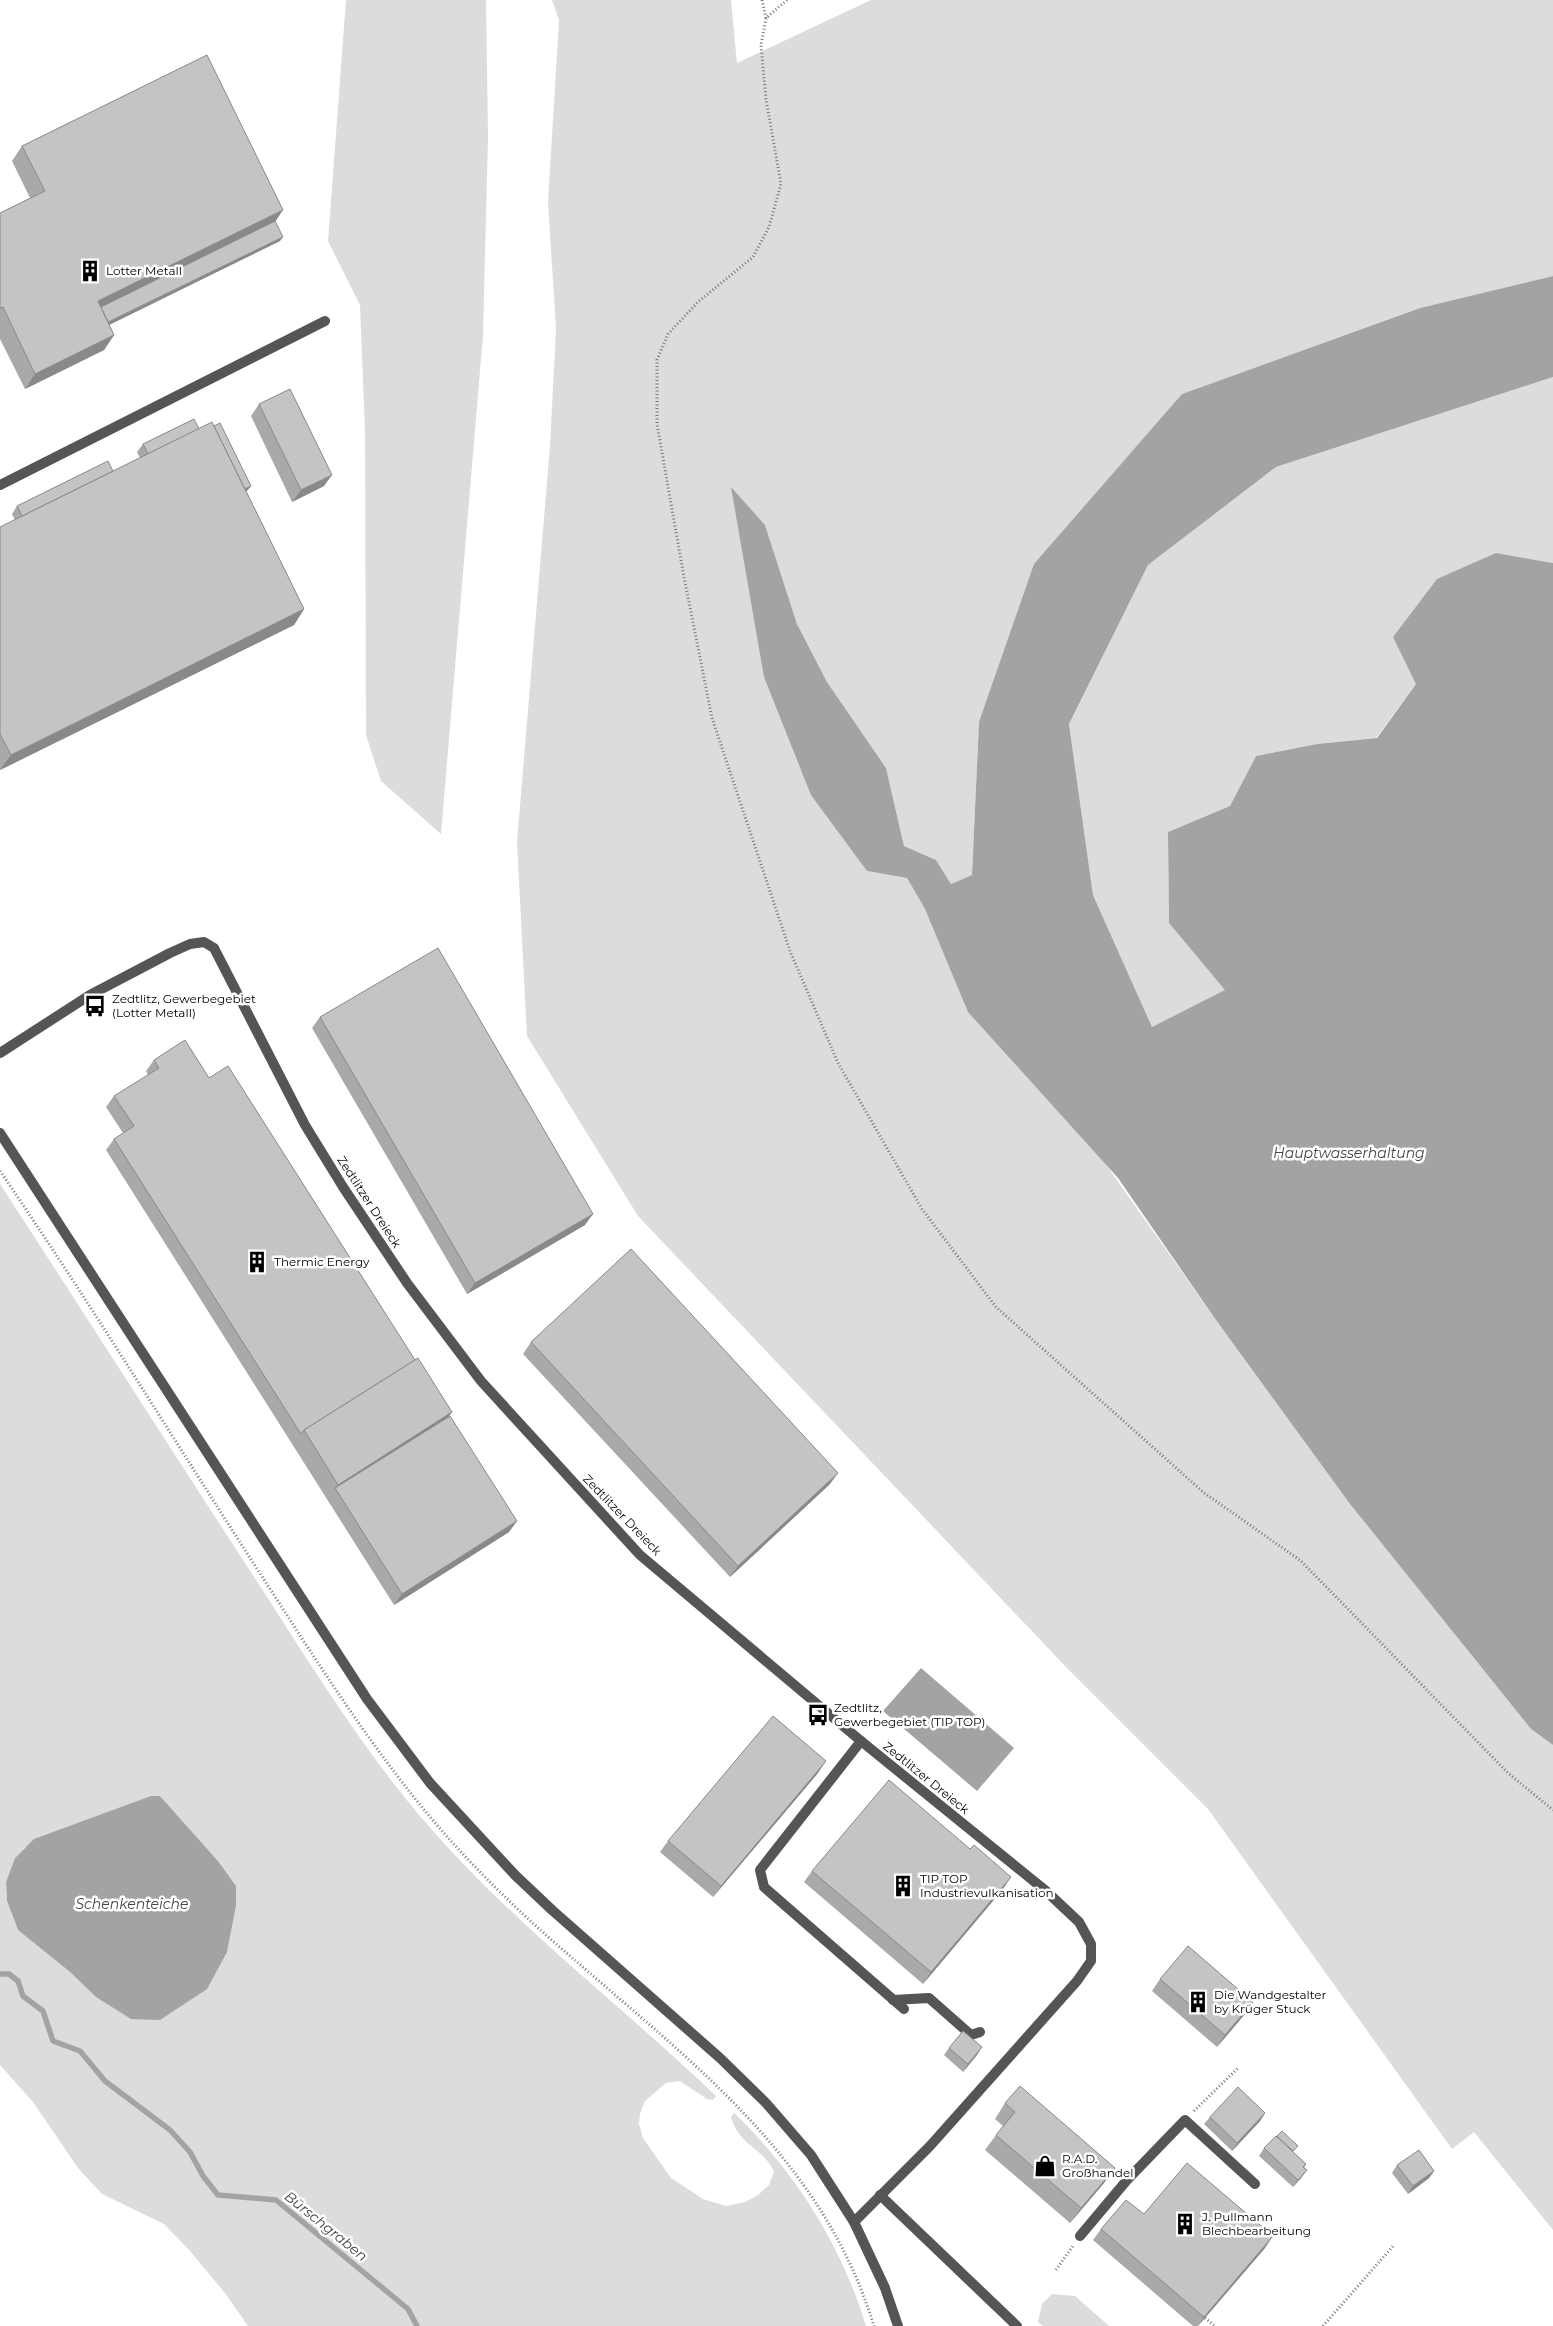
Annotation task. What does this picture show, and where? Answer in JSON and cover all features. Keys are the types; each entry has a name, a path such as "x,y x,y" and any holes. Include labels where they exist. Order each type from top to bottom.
{"street":[{"path":"0,485 325,321"},
{"name":"Zedtlitzer Dreieck","path":"0,1053 90,995 170,953 190,944 204,942 214,948 305,1125 343,1187 407,1284 481,1381 640,1555 861,1741 1046,1891 1079,1922 1091,1944 1091,1961 1076,1981 930,2146 854,2222"},
{"path":"0,1134 367,1699 430,1783 471,1830 552,1910 720,2058 766,2103 811,2155 854,2222 885,2288 898,2326"},
{"path":"861,1741 760,1870 764,1887 904,2009"},
{"path":"893,2000 929,1998 971,2035 980,2032"},
{"path":"1080,2236 1127,2180 1185,2120 1255,2184"},
{"path":"880,2195 1017,2326"}],"path":[{"path":"762,0 766,18 761,45 766,99 780,184 769,228 753,257 698,302 668,334 658,360 657,424 684,578 712,718 790,952 838,1063 922,1209 996,1307 1203,1492 1301,1561 1508,1773 1553,1810"},
{"path":"766,18 787,0"},
{"path":"1185,2120 1238,2068"},
{"path":"1056,2270 1080,2236"},
{"path":"1323,2326 1394,2246"},
{"path":"1205,2318 1215,2326"}],"shaded area":[{"path":"346,0 486,0 488,136 483,335 441,834 381,781 366,735 365,431 360,305 328,241"},
{"path":"552,0 731,0 737,63 871,0 1553,0 1553,276 1420,308 1182,394 979,722 972,875 951,884 936,860 904,846 886,768 827,682 797,624 765,525 867,871 907,878 925,909 1216,1320 1350,1504 1531,1729 1553,1745 1553,2230 1474,2132 1452,2149 1208,1809 1066,1667 638,1216 527,1036 517,842 550,446 556,329 548,203 559,20"},
{"path":"1553,377 1553,563 1496,553 1416,684 1376,738 1317,744 1256,756 1230,806 1168,832 1169,923 1226,990 1152,1027 1093,895 1069,724 1148,565 1276,467"},
{"path":"0,1184 310,1663 354,1729 401,1793 460,1860 531,1930 716,2096 713,2100 707,2099 680,2081 666,2083 645,2101 640,2114 639,2124 643,2138 671,2178 703,2199 726,2206 745,2202 758,2195 769,2185 774,2172 765,2158 740,2135 731,2117 734,2113 777,2160 814,2211 844,2267 866,2326 248,2326 225,2293 190,2251 164,2224 102,2194 78,2168 33,2102 0,2065","holes":["151,1796 160,1796 218,1861 236,1886 236,1906 227,1952 107,2003 96,1997 70,1972 18,1930 7,1901 6,1882 15,1858 24,1848"]},
{"path":"1052,2294 1075,2296 1109,2326 1043,2326 1038,2322 1042,2304"}],"water":[{"name":"Hauptwasserhaltung","path":"1553,276 1553,377 1276,467 1148,565 1069,724 1093,895 1152,1027 1225,990 1169,923 1168,832 1230,806 1256,756 1317,744 1377,738 1416,684 1393,637 1437,579 1496,553 1553,563 1553,1745 1531,1729 1350,1504 1216,1320 1118,1178 968,1012 925,909 907,878 867,871 811,795 764,677 731,487 765,525 797,624 827,682 886,768 904,846 936,860 951,884 972,875 979,722 1034,564 1182,394 1420,308"},
{"path":"921,1668 1014,1748 977,1791 883,1711"},
{"name":"Schenkenteiche","path":"151,1796 160,1796 218,1861 236,1886 236,1906 227,1952 207,1989 160,2020 131,2019 96,1997 70,1972 18,1930 7,1901 6,1882 15,1858 34,1839"}],"building":[{"name":"Lotter Metall","path":"207,55 283,210 98,301 114,335 35,374 3,307 0,308 0,213 45,191 22,146"},
{"path":"275,221 283,237 108,322 101,307"},
{"path":"290,389 332,475 301,490 259,404"},
{"path":"194,419 199,429 148,454 143,444"},
{"path":"212,422 304,609 11,755 0,734 0,527"},
{"path":"220,423 251,486 245,489 214,426"},
{"path":"108,461 113,471 22,516 17,506"},
{"path":"438,948 593,1214 475,1283 320,1017"},
{"name":"Thermic Energy","path":"185,1040 209,1078 228,1066 415,1360 304,1430 301,1434 114,1139 134,1126 114,1096 159,1068 154,1060"},
{"path":"631,1249 838,1473 738,1566 531,1342"},
{"path":"418,1358 452,1412 338,1485 304,1430"},
{"path":"450,1416 517,1521 402,1594 335,1488"},
{"path":"773,1716 826,1761 721,1886 668,1841"},
{"name":"TIP TOP Industrievulkanisation","path":"889,1780 970,1849 974,1845 1011,1877 931,1972 812,1871"},
{"name":"Die Wandgestalter by Krüger Stuck","path":"1188,1946 1253,2002 1225,2035 1160,1979"},
{"path":"963,2031 982,2047 968,2064 949,2048"},
{"name":"R.A.D. Großhandel","path":"1020,2086 1115,2168 1081,2208 996,2135 1015,2112 1005,2103"},
{"path":"1238,2087 1265,2113 1237,2143 1210,2117"},
{"path":"1282,2131 1298,2146 1293,2151 1277,2136"},
{"path":"1276,2136 1306,2164 1303,2167 1307,2170 1298,2180 1264,2148"},
{"path":"1419,2150 1434,2171 1413,2186 1397,2165"},
{"path":"1187,2163 1273,2236 1204,2317 1101,2229 1126,2200 1144,2214"}],"waterway":[{"name":"Bürschgraben","path":"0,1974 9,1974 18,1981 23,1996 43,2011 53,2041 80,2051 105,2081 170,2130 190,2152 203,2176 218,2195 276,2200 408,2309 417,2326"}],"place":[{"name":"Lotter Metall","path":"90,271"},
{"name":"Zedtlitz, Gewerbegebiet (Lotter Metall)","path":"95,1006"},
{"name":"Thermic Energy","path":"257,1262"},
{"name":"Zedtlitz, Gewerbegebiet (TIP TOP)","path":"818,1715"},
{"name":"TIP TOP Industrievulkanisation","path":"903,1886"},
{"name":"Die Wandgestalter by Krüger Stuck","path":"1198,2002"},
{"name":"R.A.D. Großhandel","path":"1045,2166"},
{"name":"J. Pullmann Blechbearbeitung","path":"1185,2224"}]}
